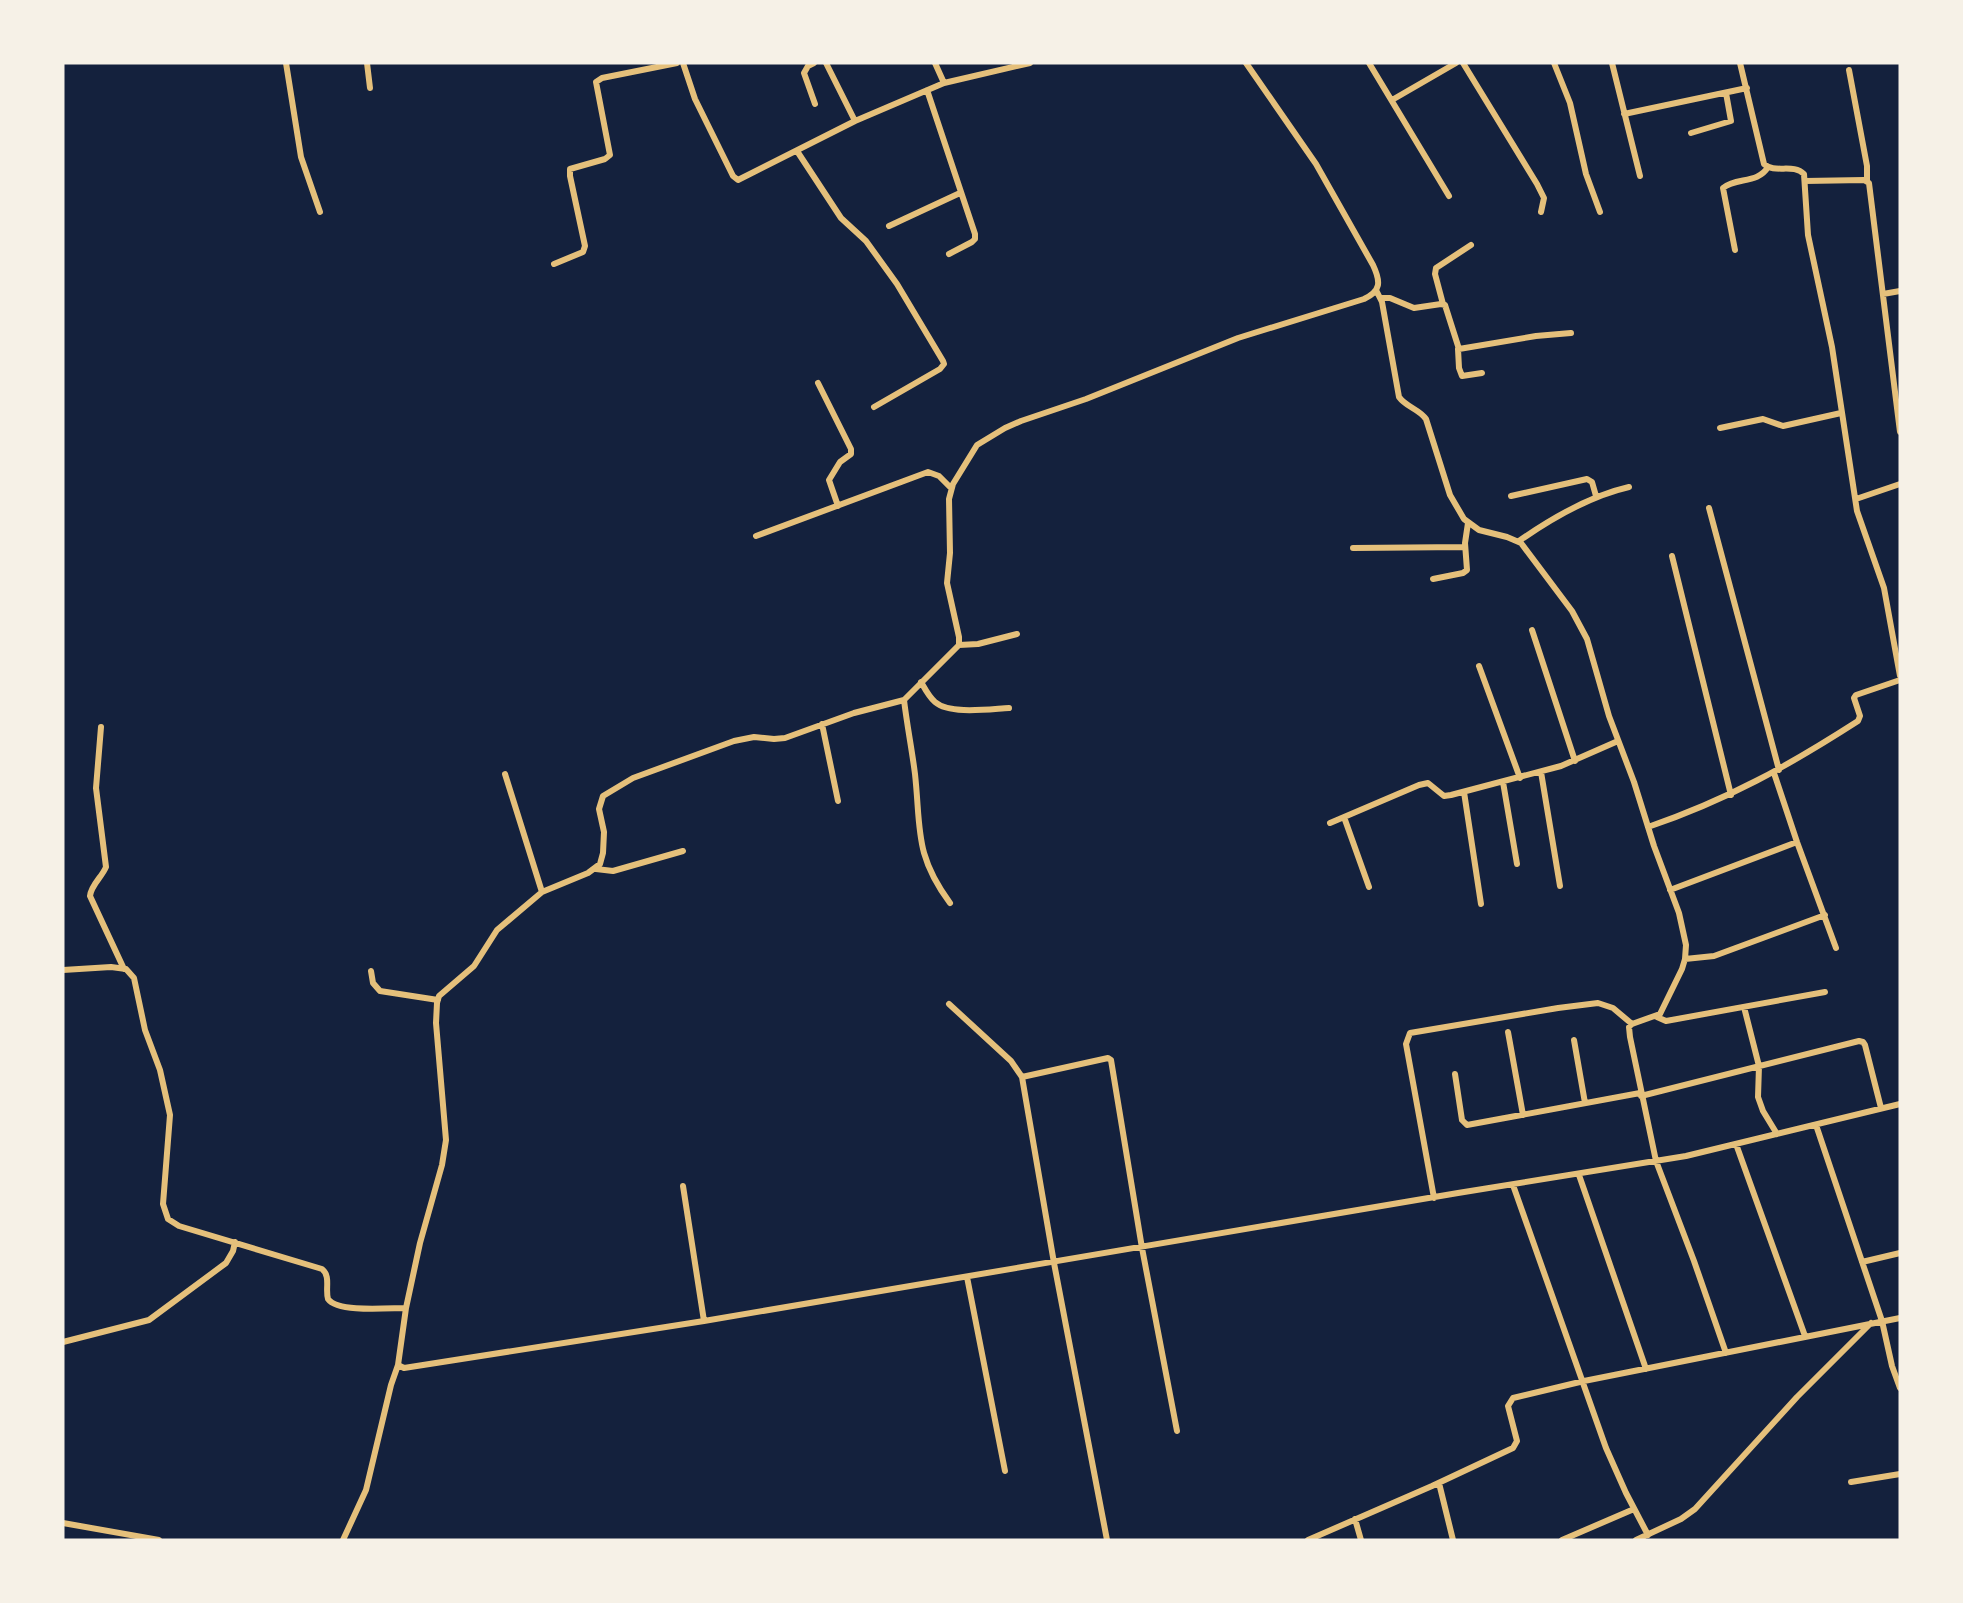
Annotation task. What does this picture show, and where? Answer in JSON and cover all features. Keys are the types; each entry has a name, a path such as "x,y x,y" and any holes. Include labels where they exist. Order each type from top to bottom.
{"street":[{"path":"286,63 299,149 320,212"},
{"path":"368,63 370,88"},
{"path":"554,264 583,252 585,246 570,169 605,159 610,155 596,82 602,78 677,63"},
{"path":"683,63 695,99 735,179 742,179 855,121 944,83 1030,63"},
{"path":"814,63 808,66 804,73 815,104"},
{"path":"826,63 855,121"},
{"path":"935,63 944,83"},
{"path":"992,63 996,70"},
{"path":"959,645 947,583 950,553 949,499 951,488 965,461 977,445 1005,428 1086,399 1239,338 1364,299 1373,295 1376,290 1378,277 1373,265 1316,164 1246,63"},
{"path":"1369,63 1449,196"},
{"path":"1392,100 1456,63"},
{"path":"1463,63 1538,184 1544,198 1541,212"},
{"path":"1554,63 1570,103 1586,174 1600,212"},
{"path":"1612,63 1640,176"},
{"path":"1648,827 1699,810 1776,771 1858,721 1860,716 1854,698 1856,695 1900,678 1884,588 1860,519 1856,499 1832,347 1808,235 1805,180 1802,171 1768,167 1762,159 1740,63"},
{"path":"1850,70 1866,157 1867,181 1870,186 1900,432"},
{"path":"1624,114 1747,88"},
{"path":"927,90 975,239 949,254"},
{"path":"1691,133 1731,121 1726,93"},
{"path":"797,151 841,218 866,241 897,284 944,364 940,369 874,407"},
{"path":"1735,250 1723,188 1759,177 1768,167"},
{"path":"1805,180 1867,181"},
{"path":"889,226 960,194"},
{"path":"1471,245 1436,268 1435,274 1458,349 1458,363 1462,376 1482,373"},
{"path":"1376,290 1381,298 1399,397 1426,419 1450,495 1467,523 1487,533 1519,541 1583,629 1593,654 1609,716 1682,924 1686,945 1685,959 1664,1009 1657,1017 1632,1024 1629,1027 1630,1037 1656,1161 1726,1353"},
{"path":"1884,294 1900,291"},
{"path":"1381,298 1390,298 1414,309 1443,304"},
{"path":"1458,349 1571,333"},
{"path":"818,383 851,449 851,454 840,462 829,480 838,506"},
{"path":"1720,428 1763,418 1782,426 1841,413"},
{"path":"756,536 928,472 939,476 951,488"},
{"path":"1511,496 1587,479 1592,482 1596,496"},
{"path":"1856,499 1900,484"},
{"path":"1519,541 1539,527 1596,496 1629,487"},
{"path":"1709,508 1776,771 1797,842 1836,948"},
{"path":"1434,579 1466,572 1467,523"},
{"path":"1353,548 1465,547"},
{"path":"1672,556 1731,795"},
{"path":"1532,630 1575,761"},
{"path":"596,869 602,860 604,846 600,802 603,796 614,788 663,766 734,741 754,738 785,738 854,713 904,700 959,645 986,643 1017,634"},
{"path":"1479,666 1520,778"},
{"path":"921,682 932,699 942,707 971,710 1009,708"},
{"path":"904,700 922,846 930,873 950,903"},
{"path":"822,724 838,801"},
{"path":"101,727 96,788 105,867 103,874 90,891 90,896 124,969"},
{"path":"1330,823 1424,783 1432,785 1444,796 1464,792 1575,761 1618,741"},
{"path":"1541,772 1560,886"},
{"path":"505,774 542,892"},
{"path":"1503,782 1517,864"},
{"path":"1464,792 1481,904"},
{"path":"1344,817 1370,887"},
{"path":"1670,890 1797,842"},
{"path":"343,1540 366,1490 388,1396 398,1365 406,1308 446,1140 437,1043 438,1000 444,990 474,966 497,930 542,892 596,869 613,871 683,850"},
{"path":"1685,959 1713,956 1825,915"},
{"path":"63,970 111,967 124,969 131,973 150,1045 160,1070 170,1115 163,1204 168,1219 179,1226 322,1269 327,1277 328,1299 336,1306 406,1308"},
{"path":"370,971 373,983 380,991 438,1000"},
{"path":"1657,1017 1666,1021 1745,1010 1825,992"},
{"path":"1434,1198 1406,1044 1410,1033 1598,1003 1613,1008 1632,1024"},
{"path":"949,1004 1011,1061 1022,1077 1054,1263 1107,1540"},
{"path":"1745,1010 1759,1066 1758,1097 1763,1111 1777,1134"},
{"path":"1508,1032 1523,1114"},
{"path":"1574,1040 1585,1103"},
{"path":"1455,1074 1462,1120 1464,1123 1472,1124 1641,1094 1856,1041 1863,1042 1881,1108"},
{"path":"1022,1077 1107,1058 1110,1060 1142,1248 1177,1431"},
{"path":"398,1365 404,1368 704,1322 1656,1161 1900,1104"},
{"path":"1816,1125 1882,1321 1892,1366 1900,1388"},
{"path":"1736,1144 1805,1336"},
{"path":"1579,1174 1646,1369"},
{"path":"1513,1185 1606,1448 1648,1535"},
{"path":"683,1186 704,1322"},
{"path":"63,1342 137,1324 155,1317 226,1263 235,1242"},
{"path":"1862,1262 1900,1253"},
{"path":"967,1277 1005,1471"},
{"path":"1308,1540 1513,1448 1516,1442 1508,1406 1513,1398 1584,1381 1900,1318"},
{"path":"1636,1540 1681,1519 1695,1509 1797,1397 1871,1323"},
{"path":"1851,1482 1900,1474"},
{"path":"1439,1483 1452,1540"},
{"path":"1562,1540 1634,1509"},
{"path":"1355,1519 1361,1540"},
{"path":"63,1522 159,1540"}]}
